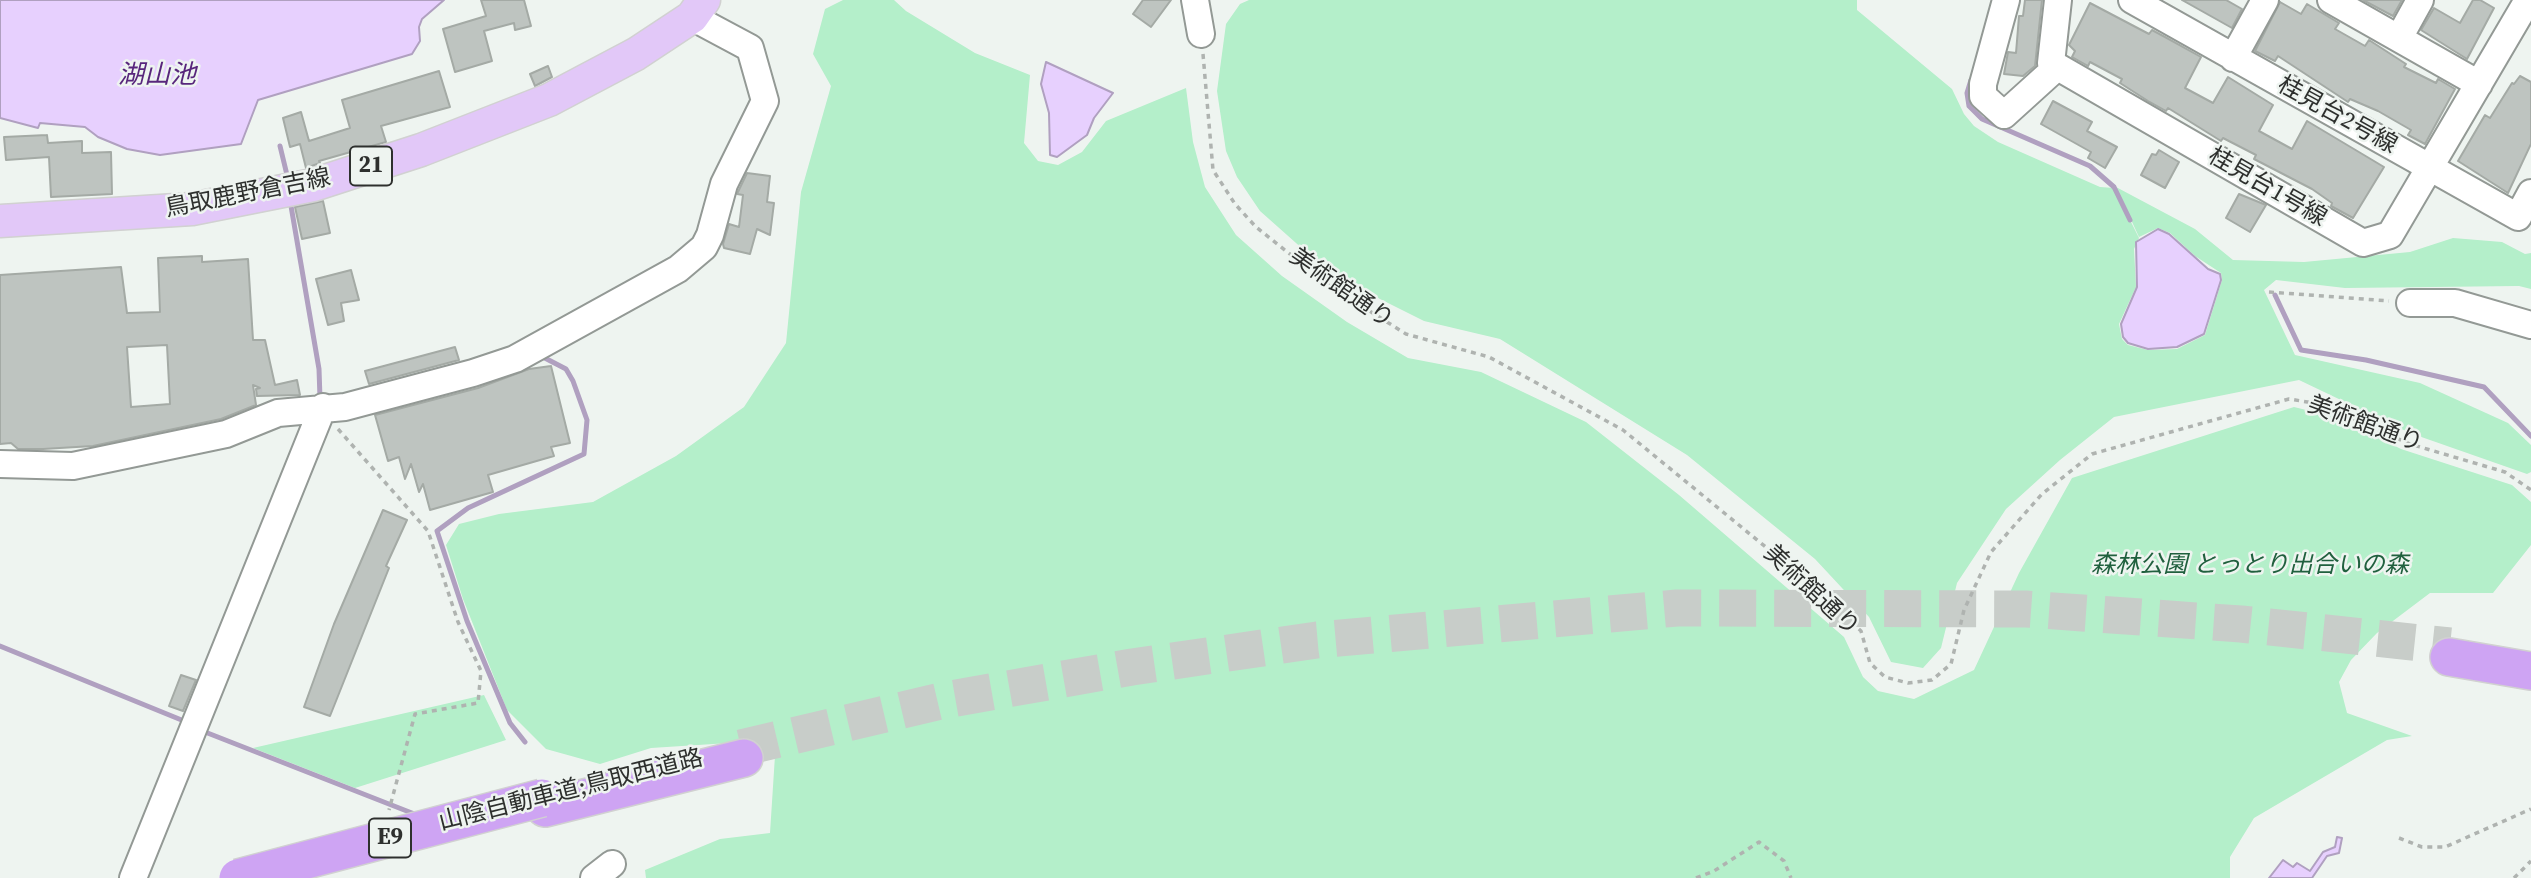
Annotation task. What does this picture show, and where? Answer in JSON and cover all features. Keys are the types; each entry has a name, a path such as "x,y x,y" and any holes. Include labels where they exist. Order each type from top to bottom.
{"highway":[{"path":"2531,659 2449,652 2531,671"},
{"name":"山陰自動車道;鳥取西道路","path":"238,878 743,753"},
{"name":"山陰自動車道;鳥取西道路","path":"286,878 543,803"}],"main road":[{"name":"鳥取鹿野倉吉線","path":"0,221 192,209 313,185 421,150 549,100 636,54 698,9"}],"street":[{"path":"1195,0 1200,34"},
{"path":"2006,0 1983,84 1983,96 2004,115 2057,66 2051,63 2058,0"},
{"name":"桂見台2号線","path":"2132,0 2518,217 2531,193"},
{"path":"2233,58 2265,0"},
{"path":"2331,0 2479,85"},
{"path":"2399,38 2420,0"},
{"name":"桂見台1号線","path":"2057,66 2362,243 2390,235 2528,0"},
{"path":"0,464 73,466 226,434 278,413 345,407 473,373 515,359 678,269 704,247 724,184 765,101 750,48 698,9"},
{"path":"2410,303 2455,303 2531,325"},
{"path":"133,878 323,407"}],"path":[{"name":"美術館通り","path":"1200,34 1213,170 1235,204 1256,227 1330,286 1406,334 1489,357 1623,430 1784,562 1861,631 1870,663 1885,677 1908,683 1932,680 1951,664 1965,610 1991,552 2042,494 2092,454 2289,399 2320,404 2410,444 2505,472 2531,490"},
{"path":"2269,292 2410,303"},
{"path":"323,407 428,531 458,622 481,671 478,704 415,714 386,819"},
{"path":"2399,838 2422,847 2445,847 2531,809"},
{"path":"1696,878 1714,871 1759,842 1784,861 1791,878"},
{"path":"2514,878 2531,861"}],"green space":[{"name":"森林公園 とっとり出合いの森","path":"843,0 894,0 906,11 975,53 1030,75 1024,143 1038,161 1058,165 1082,152 1106,121 1186,88 1193,142 1205,187 1236,235 1282,276 1347,322 1408,358 1481,372 1586,422 1679,495 1844,637 1863,677 1878,691 1914,699 1974,670 2019,573 2072,478 2294,407 2339,418 2401,449 2512,485 2531,502 2531,545 2493,593 2430,593 2377,633 2351,660 2339,682 2347,713 2412,736 2387,740 2254,818 2230,857 2230,878 646,878 645,870 720,839 770,833 776,740 651,748 600,764 546,749 507,710 463,599 446,545 459,524 499,514 593,502 676,456 744,407 786,343 801,192 831,86 813,54 825,9"},
{"path":"1249,0 1857,0 1857,10 1952,89 1964,114 1974,126 1998,142 2100,187 2114,188 2139,238 2134,249 2136,287 2119,324 2122,339 2128,345 2148,350 2177,349 2205,335 2222,280 2221,273 2195,256 2170,233 2158,228 2139,237 2116,187 2195,229 2233,260 2304,262 2410,252 2453,238 2502,242 2525,254 2531,253 2531,289 2519,286 2345,288 2276,280 2264,290 2295,355 2420,383 2508,423 2531,445 2531,472 2527,474 2410,433 2299,380 2114,417 2060,460 2006,509 1957,583 1941,648 1923,668 1891,662 1869,617 1815,559 1687,455 1500,339 1424,321 1372,295 1314,259 1260,211 1237,177 1226,151 1217,91 1226,24 1240,4"},
{"path":"484,695 506,740 355,788 253,748"}],"water":[{"name":"湖山池","path":"0,0 444,0 422,19 419,27 420,41 412,54 258,100 241,144 160,155 127,149 98,137 85,127 40,123 38,128 0,118"},
{"path":"1046,62 1113,93 1094,118 1087,135 1057,157 1050,155 1049,113 1041,84"},
{"path":"2158,229 2169,234 2208,269 2220,274 2221,280 2204,334 2177,347 2148,349 2128,343 2123,337 2121,324 2137,287 2136,242"},
{"path":"2337,837 2342,838 2339,853 2327,856 2312,878 2269,878 2283,860 2293,867 2297,863 2310,871 2323,852 2335,847"}],"building":[{"path":"481,0 524,0 531,26 515,30 514,23 484,31 492,61 455,72 443,29 486,16"},
{"path":"1143,0 1171,0 1151,27 1133,14"},
{"path":"2025,0 2042,0 2035,66 2023,76 2004,74 2008,52 2016,53 2019,16 2023,16"},
{"path":"2182,0 2226,0 2242,9 2232,28"},
{"path":"2363,0 2402,0 2393,16"},
{"path":"2473,0 2480,0 2494,8 2467,59 2421,30 2434,8 2460,23"},
{"path":"2280,2 2301,14 2307,4 2339,23 2335,29 2365,46 2369,40 2406,64 2404,67 2436,83 2438,79 2455,89 2425,144 2408,135 2411,130 2378,111 2350,99 2348,102 2278,56 2275,61 2255,51"},
{"path":"2090,3 2149,34 2152,30 2201,57 2185,88 2213,103 2228,77 2273,105 2259,131 2292,149 2307,121 2384,167 2353,218 2331,206 2332,203 2312,189 2254,159 2256,155 2223,138 2221,141 2168,108 2166,111 2148,101 2120,83 2122,79 2090,62 2088,66 2072,57 2075,51 2069,45"},
{"path":"548,66 552,77 535,86 530,74"},
{"path":"439,71 450,107 381,126 386,142 319,161 320,163 306,168 300,144 290,147 283,118 301,112 309,141 350,128 342,100"},
{"path":"2520,76 2531,82 2531,144 2508,193 2458,161 2485,115 2490,118 2512,83"},
{"path":"2053,101 2092,122 2087,131 2117,147 2105,168 2088,158 2091,152 2041,124"},
{"path":"47,135 48,143 82,141 82,153 111,152 112,194 51,197 49,157 6,160 4,137"},
{"path":"2159,150 2179,162 2165,188 2141,175 2152,154 2156,155"},
{"path":"747,173 770,176 767,202 774,203 770,235 757,229 750,254 724,248 723,244 729,224 739,227 743,195 737,194"},
{"path":"2239,194 2266,205 2250,232 2226,218"},
{"path":"323,201 330,233 302,239 295,207"},
{"path":"202,256 202,262 248,259 253,340 265,340 275,385 297,380 300,395 257,396 256,389 260,388 253,385 256,405 221,419 93,446 18,449 11,443 0,444 0,275 121,267 127,313 160,312 158,258","holes":["167,345 170,404 131,407 127,347"]},
{"path":"351,270 359,300 341,303 344,321 328,325 316,279"},
{"path":"455,347 459,360 369,384 365,371"},
{"path":"551,366 570,443 551,447 554,456 488,475 493,492 430,510 423,484 419,492 411,464 405,479 399,457 388,461 375,415 478,388 529,369"},
{"path":"383,510 407,520 386,566 389,568 330,716 304,707 334,624"},
{"path":"181,675 196,680 183,711 169,706"}],"waterway":[{"path":"1971,80 1967,93 1969,106 1982,119 2090,166 2114,187 2130,220"},
{"path":"280,146 287,175"},
{"path":"291,206 319,369 320,398"},
{"path":"2275,295 2301,350 2366,360 2484,387 2531,436"},
{"path":"525,742 510,723 467,621 437,531 468,508 584,454 587,420 573,381 566,369 539,355"},
{"path":"0,646 184,721"},
{"path":"205,732 417,815"}],"tunnel":[{"path":"741,748 945,700 1132,667 1317,640 1677,608 2026,609 2241,624 2450,646"}]}
